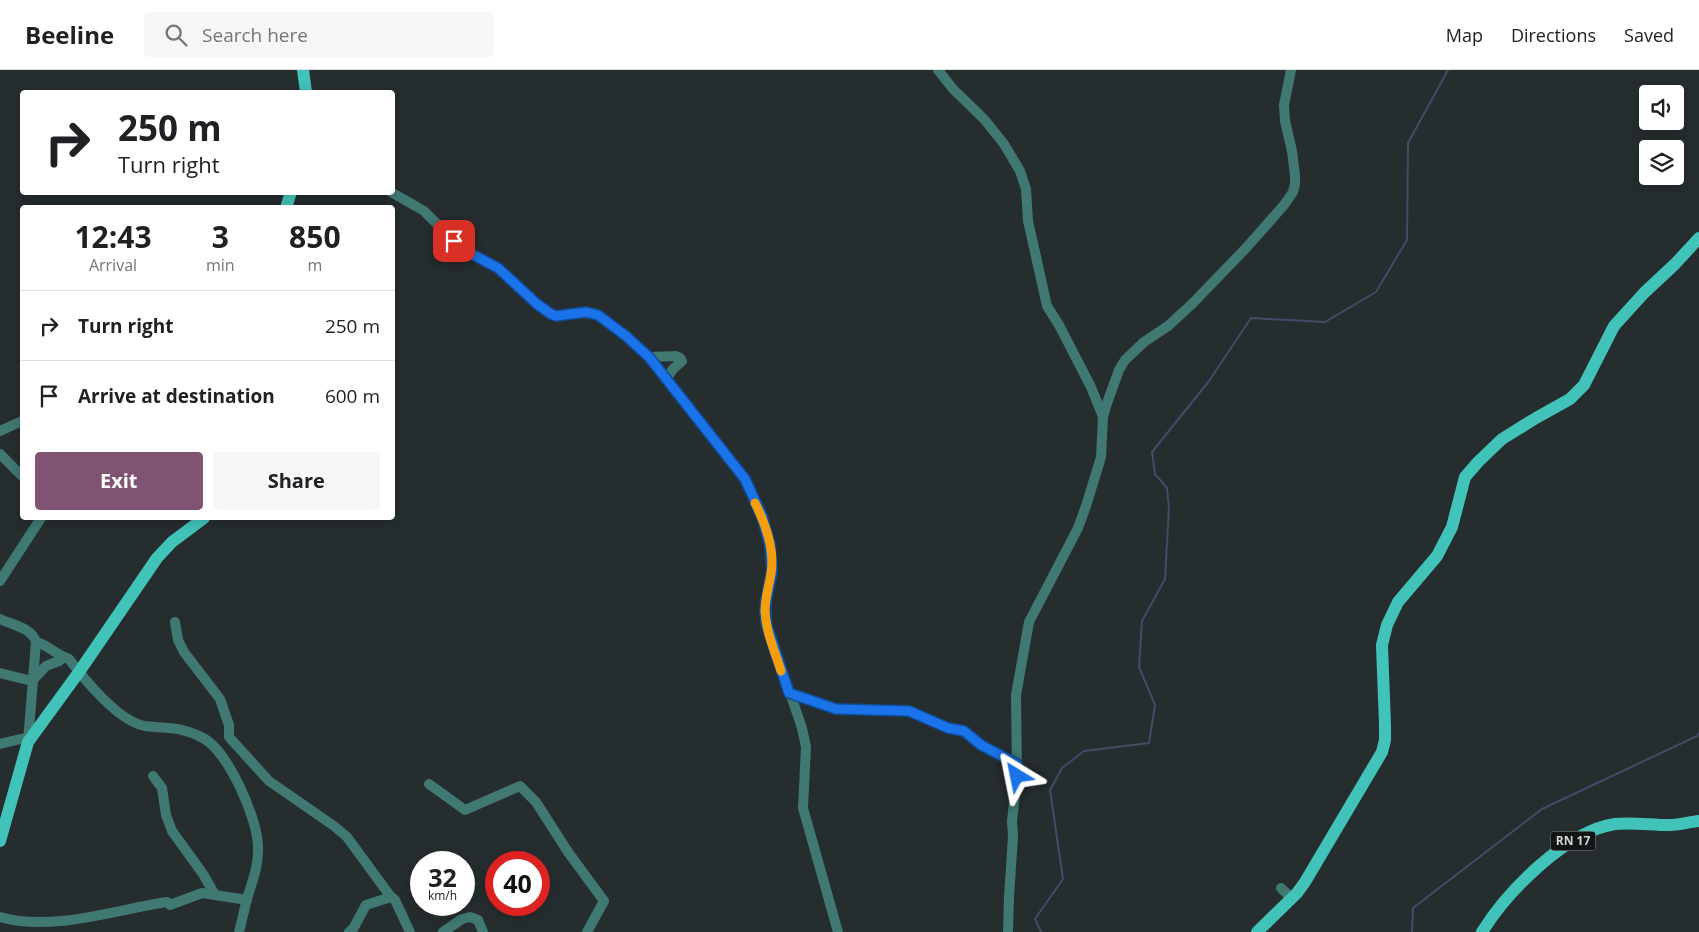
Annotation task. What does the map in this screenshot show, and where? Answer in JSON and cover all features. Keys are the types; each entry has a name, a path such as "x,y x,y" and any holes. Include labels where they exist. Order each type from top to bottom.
{"main road":[{"path":"303,70 306,90"},
{"path":"1257,932 1297,893 1305,882 1335,824 1382,752 1385,740 1385,725 1382,644 1387,625 1398,602 1437,556 1452,527 1465,477 1502,439 1570,399 1584,385 1614,326 1644,293 1676,264 1699,238"},
{"path":"0,841 28,739 79,672 164,549 201,520"},
{"name":"RN 17","path":"1482,932 1494,913 1515,889 1569,843 1590,832 1614,824 1670,825 1699,821"}],"street":[{"path":"938,70 1004,144 1020,171 1026,189 1028,221 1046,301 1091,387 1103,417"},
{"path":"1008,932 1008,896 1013,836 1012,821 1016,794 1016,695 1029,622 1078,528 1101,458 1103,417 1114,380 1125,360 1144,342 1168,326 1192,304 1246,248 1293,192 1295,175 1284,105 1291,70"},
{"path":"395,194 424,211 462,248 498,268 537,304 551,314 556,316 586,312 598,315 626,336 649,357 666,380 696,414 745,479 762,516 770,545 772,571 765,602 767,626 802,728 806,747 803,808 838,932"},
{"path":"1065,337 1074,329"},
{"path":"649,357 676,356 680,358 682,361 673,369 666,380"},
{"path":"0,430 20,421"},
{"path":"0,454 20,474"},
{"path":"0,582 40,520"},
{"path":"0,619 28,630 34,636 36,642 28,739 0,744"},
{"path":"175,622 178,640 184,652 220,698 229,725 229,737 269,781 347,837 395,900 410,932"},
{"path":"36,642 43,643 54,653 69,659 109,704 124,716 143,726 187,730 204,738 223,758 236,779 254,819 258,847 255,870 239,932"},
{"path":"32,681 46,666 64,657"},
{"path":"0,673 32,681"},
{"path":"789,693 836,709 909,711 948,728 964,731 981,745 1017,764"},
{"path":"152,776 162,788 166,815 172,831 203,874 214,895"},
{"path":"429,784 465,810 520,786 536,802 568,852 604,901 587,932"},
{"path":"1281,888 1291,898"},
{"path":"0,917 25,922 50,922 166,902 170,905 202,893 247,900"},
{"path":"349,932 353,929 366,905 391,897"},
{"path":"443,932 462,919 470,917 478,920 483,932"}],"waterway":[{"path":"1041,932 1035,919 1063,879 1050,790 1062,768 1084,751 1149,743 1155,705 1139,667 1142,621 1165,579 1169,508 1167,488 1155,474 1152,452 1209,381 1251,318 1325,322 1376,292 1407,240 1408,143 1448,70"},
{"path":"1412,932 1413,908 1542,809 1697,736 1699,733"}],"slow traffic":[{"path":"755,503 762,516 770,545 772,571 765,613 767,626 781,671"}],"route":[{"path":"454,241 479,259 498,268 537,304 551,314 563,316 586,312 598,315 639,346 696,414 745,479 762,516 770,545 772,571 765,613 767,626 789,693 836,709 909,711 948,728 960,729 981,745 1017,764 1017,776"}]}
